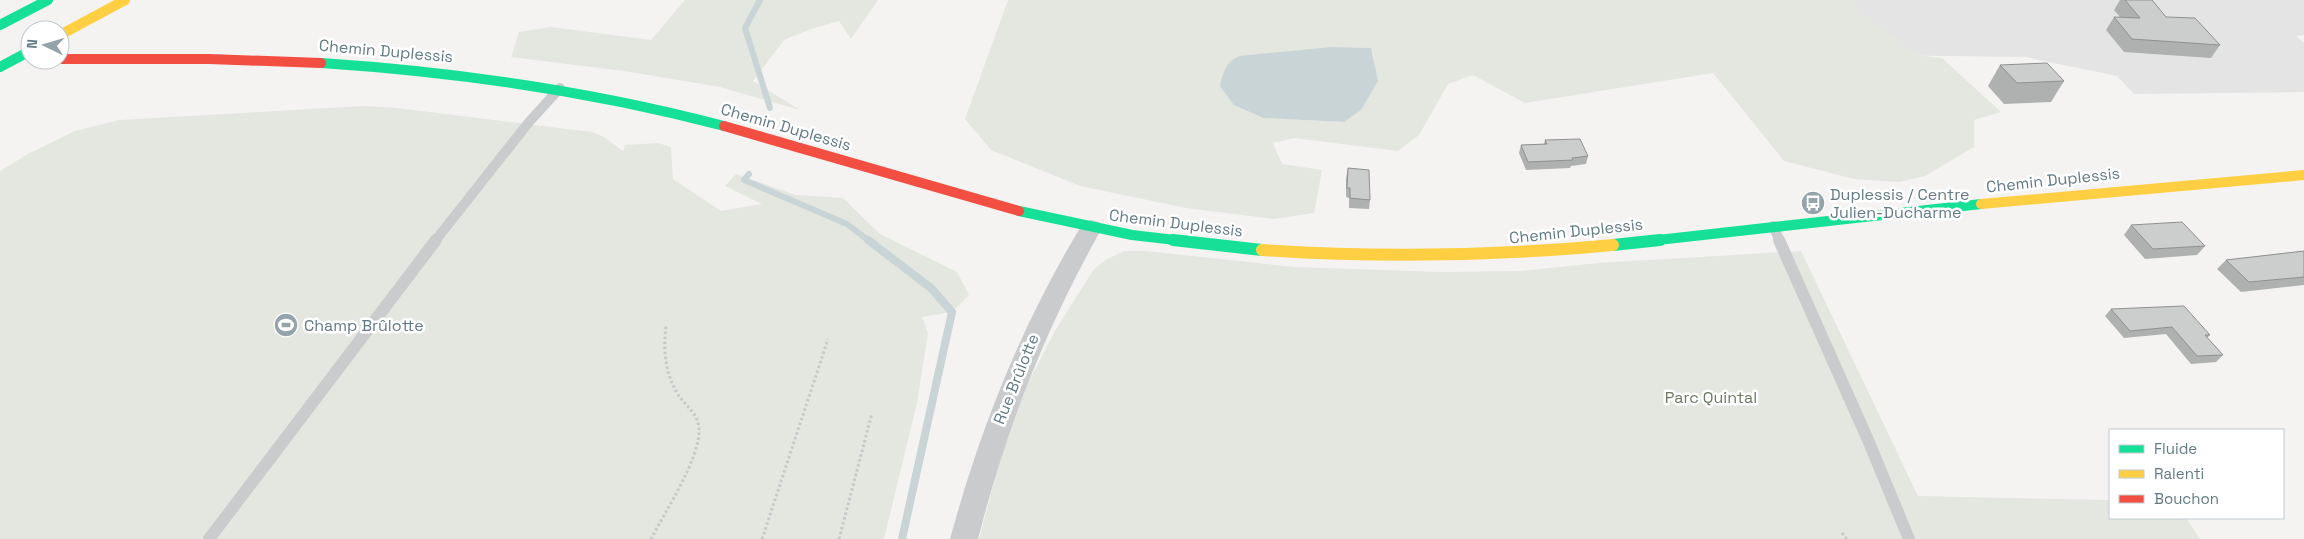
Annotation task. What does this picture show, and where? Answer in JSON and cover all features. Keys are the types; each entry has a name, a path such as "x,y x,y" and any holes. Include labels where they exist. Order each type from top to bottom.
{"main road":[{"path":"0,25 48,0"},
{"path":"70,30 125,0"},
{"path":"0,67 20,56"},
{"name":"Chemin Duplessis","path":"70,59 245,59 354,63 470,74 560,88 716,124 932,186 1091,228 1196,244 1315,254 1398,258 1511,254 2183,184 2304,175"},
{"path":"0,60 20,60"}],"street":[{"name":"Rue Brûlotte","path":"964,539 989,447 1012,385 1035,330 1091,228"}],"lane":[{"path":"209,539 457,212 516,137 560,88"},
{"path":"1773,226 1909,539"}],"path":[{"path":"651,539 695,452 700,429 695,414 677,393 666,366 664,349 666,326"},
{"path":"762,539 828,339"},
{"path":"839,539 872,413"},
{"path":"1842,533 1847,539"}],"shaded area":[{"path":"1744,0 2304,0 2304,35 2296,36 2304,43 2304,92 2134,94 2117,76 2025,57 1785,54"},
{"path":"1332,47 1371,48 1378,81 1361,110 1344,122 1263,118 1234,105 1220,86 1226,68 1231,61 1239,56"}],"green space":[{"path":"685,0 878,0 851,39 839,21 811,29 784,40 753,81 800,110 720,87 624,71 511,57 519,32 551,27 651,40"},
{"path":"1008,0 1854,0 1859,10 1915,55 1942,58 2001,112 1974,120 1974,147 1925,176 1899,182 1854,179 1784,161 1713,73 1525,103 1473,75 1448,84 1419,135 1398,151 1294,138 1273,143 1282,164 1322,170 1314,213 1274,219 1186,208 1080,186 991,150 965,119","holes":["1332,47 1370,48 1374,57 1344,122 1263,118 1234,105"]},
{"name":"Champ Brûlotte","path":"364,106 397,108 592,132 604,137 623,151 625,145 658,143 671,147 673,179 721,211 762,204 725,186 736,174 796,195 843,198 880,234 957,272 969,295 952,312 922,317 928,333 917,403 884,539 0,539 0,171 28,154 75,131 119,120"},
{"name":"Parc Quintal","path":"1125,251 1146,251 1294,267 1441,272 1521,271 1598,263 1801,251 1918,496 2109,500 2109,519 2187,519 2200,539 979,539 1000,460 1026,387 1056,329 1094,269 1107,259"}],"building":[{"path":"2125,0 2152,0 2166,17 2195,18 2220,45 2132,39 2114,17 2140,18"},
{"path":"2047,63 2064,81 2017,83 2000,65"},
{"path":"1580,139 1588,156 1572,158 1573,160 1528,162 1521,145 1547,144 1545,140"},
{"path":"1348,168 1369,170 1370,200 1350,198 1350,188 1347,188"},
{"path":"2182,222 2205,246 2153,249 2131,225"},
{"path":"2304,251 2304,277 2249,282 2226,260"},
{"path":"2184,306 2210,335 2205,335 2223,355 2197,356 2172,327 2130,331 2111,309"}],"waterway":[{"path":"760,0 745,28 770,108"},
{"path":"749,174 744,180 847,224 869,241"},
{"path":"868,240 931,288 952,312 902,539"}],"traffic: fast":[{"path":"0,25 48,0"},
{"path":"0,67 20,56"},
{"path":"321,63 423,71 524,83 624,102 724,126"},
{"path":"1613,245 1981,204"},
{"path":"1019,211 1132,235 1262,250"}],"traffic: slow":[{"path":"70,30 125,0"},
{"path":"1981,204 2304,175"},
{"path":"1262,250 1350,255 1438,256 1613,245"}],"traffic: jam":[{"path":"70,59 209,59 321,63"},
{"path":"724,126 1019,211"}],"place":[{"name":"Duplessis / Centre Julien-Ducharme","path":"1813,203"},
{"name":"Champ Brûlotte","path":"286,325"}]}
